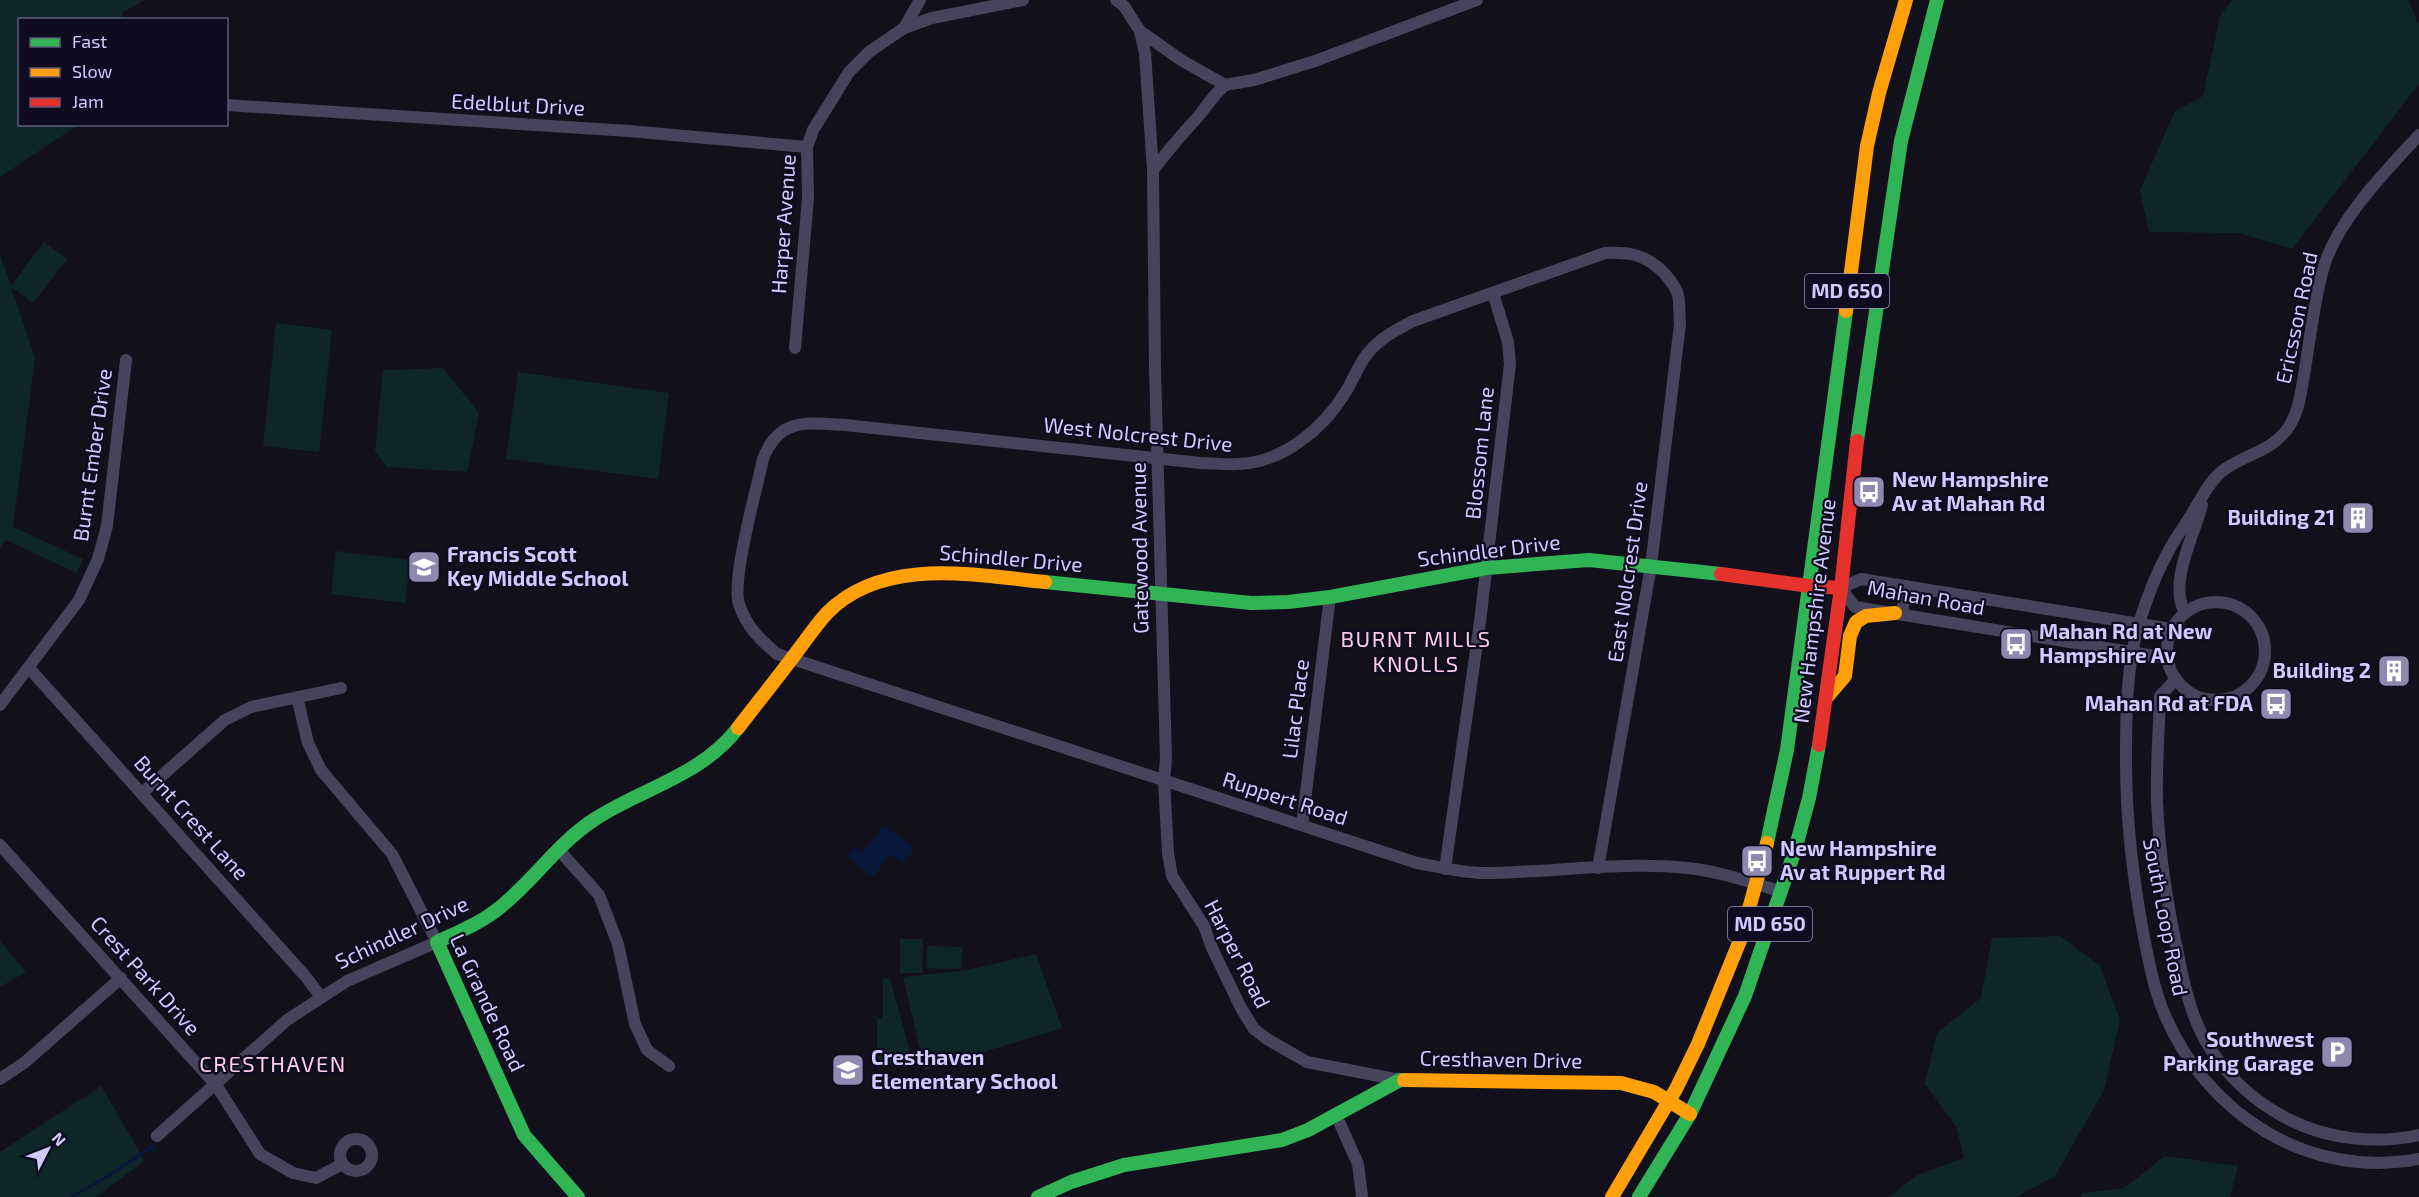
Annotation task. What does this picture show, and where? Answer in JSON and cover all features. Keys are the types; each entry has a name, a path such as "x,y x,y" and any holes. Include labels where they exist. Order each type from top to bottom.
{"main road":[{"name":"New Hampshire Avenue","path":"1639,1197 1690,1114 1745,996 1795,850 1809,798 1827,697 1852,476 1901,141 1937,0"},
{"name":"New Hampshire Avenue","path":"1612,1197 1669,1101 1698,1044 1721,990 1757,884 1774,819 1787,750 1867,146 1904,1"},
{"name":"Schindler Drive","path":"437,942 468,928 492,913 514,895 576,833 596,818 662,786 699,764 730,737 837,604 862,589 895,577 922,573 960,573 1251,603 1288,602 1330,597 1487,568 1589,560 1841,588"},
{"path":"1827,697 1845,677 1852,628 1861,618 1873,615 1888,617 1898,614"},
{"name":"La Grande Road","path":"437,942 524,1135 578,1197"},
{"name":"Cresthaven Drive","path":"1038,1197 1071,1182 1124,1165 1282,1140 1308,1130 1400,1080 1621,1083 1654,1092 1690,1114"}],"street":[{"name":"Harper Avenue","path":"795,348 808,198 807,147 813,130 849,72 869,52 904,28 920,0"},
{"path":"904,28 932,18 1023,0"},
{"path":"1116,0 1124,6 1140,31 1181,60 1225,85"},
{"path":"1153,170 1175,140 1198,116 1215,93 1225,85 1254,80 1315,61 1477,0"},
{"name":"Gatewood Avenue","path":"1140,31 1145,53 1153,170 1160,594 1166,759 1164,780"},
{"name":"Edelblut Drive","path":"228,105 629,131 807,147"},
{"name":"Ericsson Road","path":"2206,489 2219,474 2272,445 2288,428 2298,406 2324,265 2340,230 2419,135"},
{"name":"West Nolcrest Drive","path":"792,658 777,654 761,641 747,623 738,601 740,564 764,459 769,444 790,426 806,423 846,424 1201,463 1240,465 1284,451 1309,436 1329,416 1367,354 1386,335 1413,321 1605,253 1624,252 1641,255 1655,263 1671,281"},
{"name":"East Nolcrest Drive","path":"1598,868 1651,566 1680,324 1678,294 1671,281"},
{"name":"Blossom Lane","path":"1445,869 1487,568 1510,364 1508,342 1493,292"},
{"name":"Burnt Ember Drive","path":"0,705 79,600 98,559 107,526 126,360"},
{"path":"2185,613 2179,598 2178,583 2206,489"},
{"path":"2133,652 2139,624 2165,557 2206,489"},
{"name":"Mahan Road","path":"2167,658 1855,607 1841,588 1860,579 2171,629"},
{"path":"1898,614 1906,586"},
{"name":"Lilac Place","path":"1302,825 1330,597"},
{"path":"2207,604 2224,604 2240,609 2253,618 2265,638 2267,653 2264,666 2247,687 2231,696 2218,699 2203,697 2187,690 2176,679 2167,658 2168,638 2171,629 2185,613 2207,604"},
{"name":"South Loop Road","path":"2133,652 2126,753 2131,858 2138,905 2157,993 2178,1043 2201,1076 2226,1103 2247,1121 2283,1143 2306,1152 2355,1163 2383,1164 2419,1160"},
{"name":"Ruppert Road","path":"792,658 1417,863 1479,873 1644,866 1686,868 1712,872 1780,891"},
{"name":"Burnt Crest Lane","path":"29,668 306,977 321,997"},
{"name":"South Loop Road","path":"2176,679 2160,696 2157,800 2163,861 2175,939 2188,999 2205,1039 2223,1066 2242,1087 2270,1109 2298,1124 2325,1133 2364,1140 2389,1140 2419,1135"},
{"path":"142,793 225,720 251,707 340,688"},
{"name":"La Grande Road","path":"297,697 308,743 321,770 392,854 437,942"},
{"name":"Harper Road","path":"1164,780 1168,853 1172,876 1204,926 1236,998 1254,1029 1307,1062 1400,1080"},
{"name":"Crest Park Drive","path":"0,845 216,1085 260,1154 293,1173 316,1178 342,1164"},
{"path":"559,850 599,895 618,944 634,1024 647,1050 669,1066"},
{"name":"Schindler Drive","path":"157,1136 287,1020 347,981 437,942"},
{"path":"0,1079 24,1063 121,978"},
{"path":"1336,1115 1358,1164 1362,1197"}],"green space":[{"path":"0,0 145,0 122,13 122,18 18,18 18,126 76,126 0,177"},
{"path":"2232,0 2408,0 2419,24 2419,84 2292,249 2239,233 2149,232 2140,190 2175,111 2203,96 2220,16"},
{"path":"44,242 67,259 33,303 11,287 35,358 13,527 83,559 77,573 6,540 0,548 0,256 11,286"},
{"path":"276,323 332,330 319,452 263,446"},
{"path":"443,368 479,413 467,472 387,467 375,451 383,370"},
{"path":"518,372 669,393 658,479 506,459"},
{"path":"336,551 410,560 405,603 331,594"},
{"path":"2060,936 2100,966 2120,1020 2104,1090 2055,1176 2016,1197 1889,1197 1917,1175 1964,1158 1956,1126 1925,1084 1937,1033 1981,998 1992,938"},
{"path":"900,939 923,939 922,973 900,973"},
{"path":"0,941 26,972 0,987"},
{"path":"927,946 962,947 961,969 926,968"},
{"path":"1036,954 1062,1028 925,1070 903,977 967,970"},
{"path":"883,978 890,979 914,1066 877,1064 877,1019 883,1019"},
{"path":"101,1086 145,1161 95,1197 0,1197 0,1152"},
{"path":"2165,1156 2238,1166 2230,1197 2081,1197 2083,1193 2124,1188"}],"water":[{"path":"884,825 914,849 903,863 890,854 873,877 847,857 854,847 863,853"}],"waterway":[{"path":"71,1197 105,1178 153,1146 155,1151"}],"traffic: fast":[{"path":"1857,441 1901,141 1937,0"},
{"path":"1767,843 1787,750 1846,311"},
{"path":"1045,582 1251,603 1288,602 1330,597 1487,568 1589,560 1721,574"},
{"path":"578,1197 524,1135 437,942 474,925 494,912 520,890 568,840 595,819 689,770 707,758 738,728"},
{"path":"1639,1197 1690,1114 1745,996 1795,850 1809,798 1819,745"},
{"path":"1038,1197 1071,1182 1124,1165 1282,1140 1308,1130 1400,1080 1404,1080"}],"traffic: slow":[{"path":"1846,311 1867,146 1879,93 1906,0"},
{"path":"738,728 823,617 850,595 875,583 902,576 931,574 989,576 1045,582"},
{"path":"1827,697 1845,676 1850,636 1856,622 1866,616 1895,613"},
{"path":"1612,1197 1676,1089 1698,1044 1741,938 1767,843"},
{"path":"1404,1080 1621,1083 1654,1092 1690,1114"}],"traffic: jam":[{"path":"1819,745 1841,588 1857,441"},
{"path":"1721,574 1841,588"}],"place":[{"name":"New Hampshire Av at Mahan Rd","path":"1869,492"},
{"name":"Building 21","path":"2358,518"},
{"name":"Francis Scott Key Middle School","path":"424,567"},
{"name":"Mahan Rd at New Hampshire Av","path":"2016,644"},
{"name":"Building 2","path":"2394,671"},
{"name":"Mahan Rd at FDA","path":"2276,704"},
{"name":"New Hampshire Av at Ruppert Rd","path":"1757,861"},
{"name":"Southwest Parking Garage","path":"2337,1052"},
{"name":"Cresthaven Elementary School","path":"848,1070"}],"district":[{"name":"BURNT MILLS KNOLLS","path":"1416,652"},
{"name":"CRESTHAVEN","path":"273,1064"}]}
